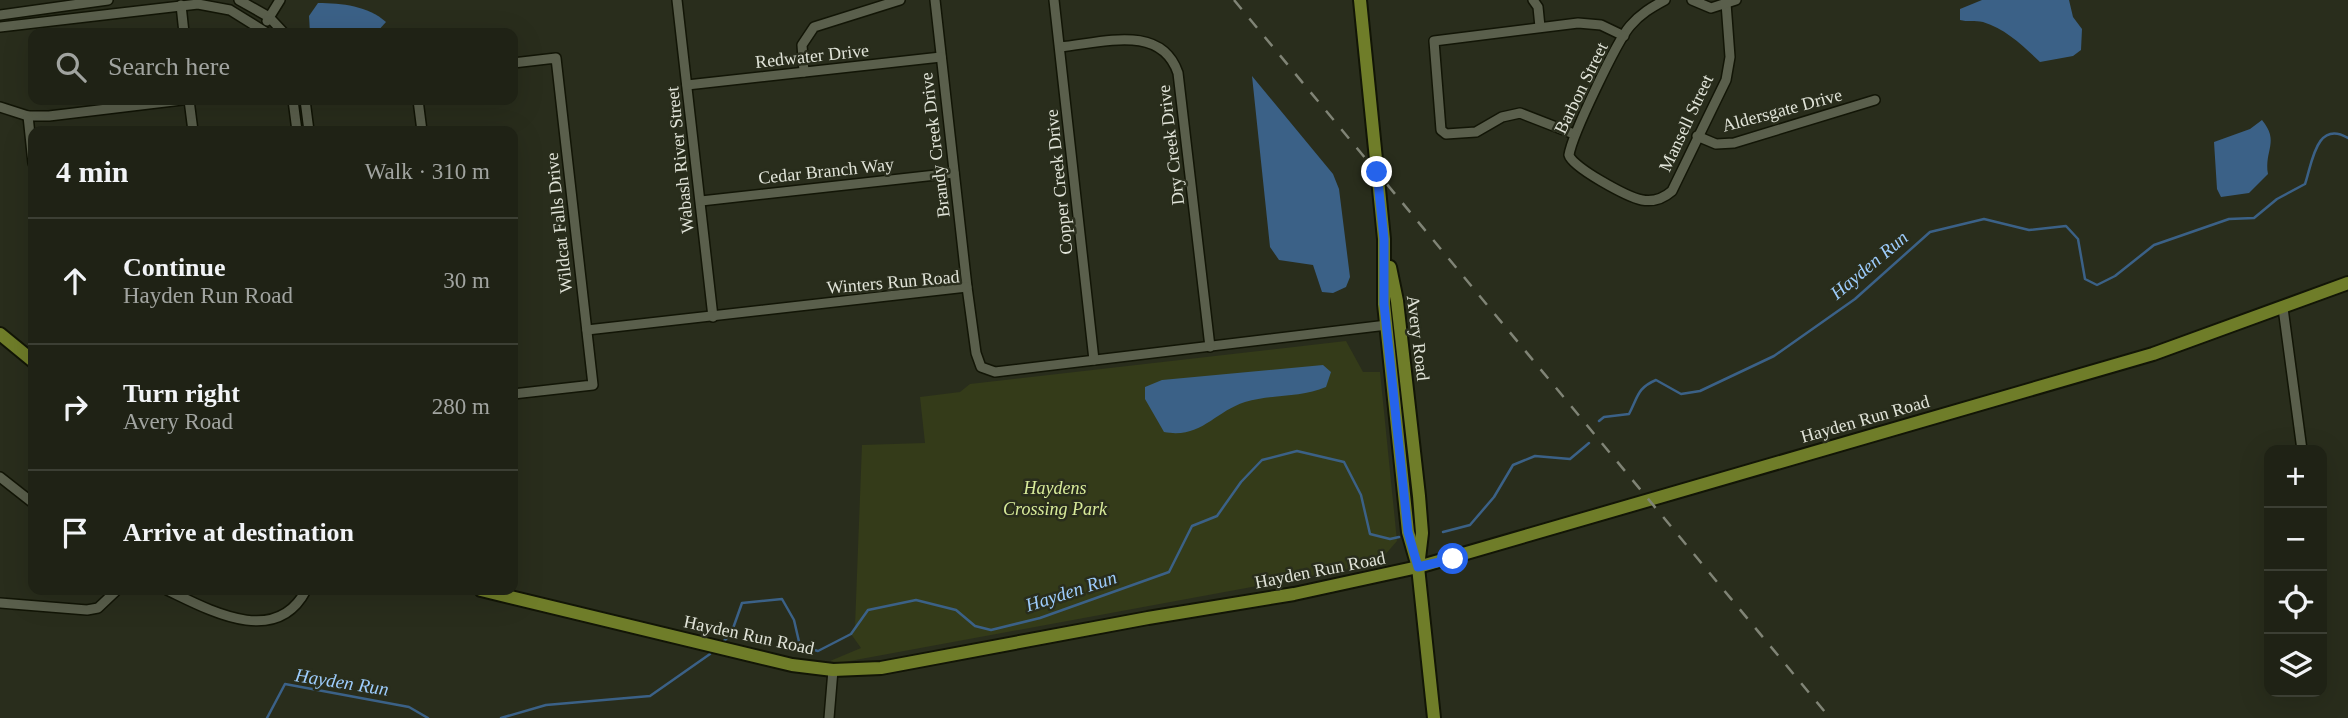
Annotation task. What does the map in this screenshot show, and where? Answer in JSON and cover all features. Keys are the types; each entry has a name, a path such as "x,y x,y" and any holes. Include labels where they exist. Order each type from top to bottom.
{"main road":[{"name":"Avery Road","path":"1360,0 1384,239 1387,325 1408,532 1418,567 1434,718"},
{"name":"Avery Road","path":"1384,239 1397,301 1419,496 1422,533 1418,567"},
{"name":"Hayden Run Road","path":"502,595 792,665 833,670 881,668 1136,620 1294,594 1418,567 2092,372 2283,308 2348,283"},
{"path":"0,334 28,358"}],"street":[{"path":"0,16 108,0"},
{"path":"239,0 270,17 280,28"},
{"path":"266,28 280,0"},
{"name":"Wabash River Street","path":"677,0 713,317"},
{"path":"804,72 802,45 814,27 900,0"},
{"name":"Brandy Creek Drive","path":"935,0 967,287"},
{"name":"Copper Creek Drive","path":"1054,0 1094,360"},
{"name":"Barbon Street","path":"1612,185 1570,161 1574,134 1624,36 1647,9 1665,0"},
{"path":"1692,0 1711,8 1737,0"},
{"path":"1537,2 1540,27"},
{"name":"Mansell Street","path":"1612,185 1639,199 1662,198 1672,191 1726,80 1730,57 1726,4"},
{"path":"0,27 181,5 215,5 259,28"},
{"path":"181,5 183,28"},
{"path":"1574,134 1520,113 1503,117 1476,132 1446,134 1441,130 1433,45 1440,38 1590,23 1624,36"},
{"name":"Dry Creek Drive","path":"1060,47 1136,39 1159,45 1174,61 1178,74 1210,347"},
{"name":"Redwater Drive","path":"687,85 941,57"},
{"name":"Wildcat Falls Drive","path":"518,62 556,58 593,384 518,393"},
{"name":"Aldersgate Drive","path":"1697,136 1716,144 1734,143 1875,100"},
{"path":"0,107 29,116 134,105"},
{"path":"190,105 192,126"},
{"path":"294,105 296,126"},
{"path":"306,105 309,126"},
{"path":"419,105 421,126"},
{"path":"29,116 30,126"},
{"name":"Cedar Branch Way","path":"701,201 954,173"},
{"name":"Winters Run Road","path":"587,330 967,287 976,353 981,367 995,372 1387,325"},
{"path":"2283,308 2301,445"},
{"path":"0,477 28,499"},
{"path":"0,603 87,610 98,608 112,595"},
{"path":"177,595 214,614 251,621 286,613 304,595"},
{"path":"829,718 833,670"}],"green space":[{"name":"Haydens Crossing Park","path":"1346,341 1363,372 1380,372 1397,541 1377,564 839,663 830,661 861,648 851,634 855,626 862,445 925,443 920,397 960,392 970,384"}],"water":[{"path":"1982,0 2069,0 2073,17 2082,29 2081,50 2073,56 2040,62 1999,29 1983,22 1960,20 1960,9"},
{"path":"318,3 336,4 371,12 386,22 381,28 310,28 309,16"},
{"path":"1252,76 1333,174 1339,189 1350,277 1346,287 1333,293 1322,292 1313,265 1279,260 1270,247"},
{"path":"2262,120 2271,140 2268,174 2249,193 2221,197 2217,189 2214,142 2250,129"},
{"path":"1323,365 1331,372 1326,387 1306,393 1245,402 1188,432 1164,432 1145,399 1145,387 1162,380"}],"waterway":[{"name":"Hayden Run","path":"1599,421 1604,417 1629,414 1641,390 1656,380 1681,394 1700,391 1774,356 1855,299 1930,232 1984,219 2029,230 2066,226 2078,239 2085,279 2097,285 2115,276 2154,245 2229,219 2254,218 2277,199 2305,184 2313,156 2322,139 2329,134 2348,138"},
{"name":"Hayden Run","path":"1443,532 1470,525 1494,497 1513,465 1535,456 1570,459 1589,443"},
{"name":"Hayden Run","path":"724,641 731,634 742,603 782,599 794,620 800,646 818,651 851,634 868,610 916,600 956,610 975,626 991,630 1040,618 1169,572 1192,526 1217,516 1241,482 1262,460 1297,451 1344,462 1361,495 1370,534 1390,539 1399,537"},
{"name":"Hayden Run","path":"501,718 546,705 650,696 710,654"},
{"name":"Hayden Run","path":"267,718 285,684 409,707 428,718"}],"railway":[{"path":"1234,0 1830,718"}],"route":[{"path":"1377,172 1384,239 1384,304 1408,532 1418,567 1453,559"}]}
